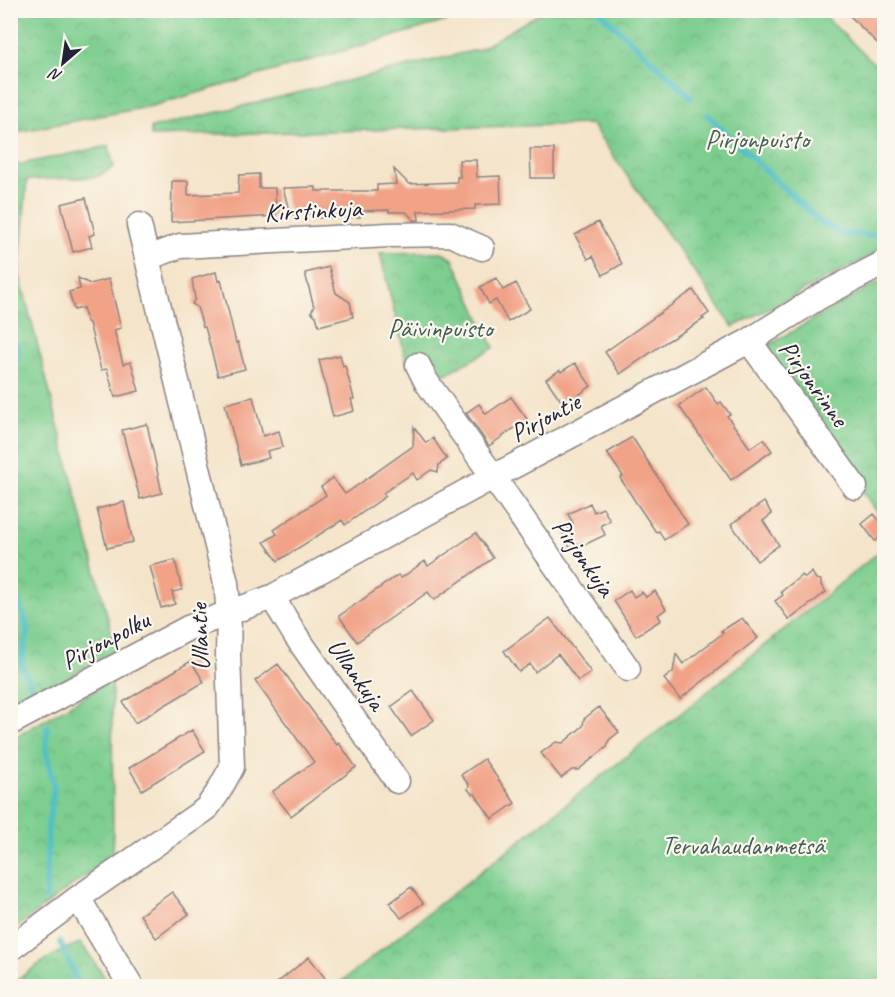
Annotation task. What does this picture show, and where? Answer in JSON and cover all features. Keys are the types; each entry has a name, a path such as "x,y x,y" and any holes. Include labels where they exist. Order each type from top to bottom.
{"street":[{"name":"Ullantie","path":"10,949 78,898 206,809 218,794 232,767 229,614 226,583 139,225"},
{"name":"Kirstinkuja","path":"147,258 180,246 389,235 450,234 482,248"},
{"name":"Pirjontie","path":"229,614 273,597 749,341 819,297 885,263"},
{"name":"Pirjonrinne","path":"749,341 855,487"},
{"name":"Pirjonkuja","path":"418,365 426,381 628,669"},
{"name":"Ullankuja","path":"273,597 296,636 397,781"},
{"name":"Pirjonpolku","path":"10,723 188,628 229,614"},
{"path":"78,898 131,987"}],"green space":[{"path":"11,10 481,11 152,106 11,133"},
{"name":"Pirjonpuisto","path":"543,11 819,11 884,73 884,249 733,327 591,124 151,136 151,128 480,49"},
{"path":"109,146 114,167 97,177 27,180 19,273 116,650 11,710 11,166"},
{"name":"Päivinpuisto","path":"442,252 453,259 494,348 433,381 407,364 380,253"},
{"path":"884,279 884,522 765,347"},
{"name":"Tervahaudanmetsä","path":"884,548 884,986 336,986 675,718"},
{"path":"112,680 113,855 11,931 11,737 16,737"},
{"path":"81,943 111,986 11,986 53,955"}],"building":[{"path":"844,10 885,10 885,51"},
{"path":"530,149 554,149 554,178 531,178"},
{"path":"459,160 476,160 477,177 500,176 501,204 475,205 475,209 418,211 419,220 414,220 406,212 389,212 389,210 360,211 360,217 316,218 316,214 290,215 283,188 316,187 316,191 377,191 377,185 396,184 394,169 409,184 457,182 457,177 460,177"},
{"path":"259,174 259,188 275,188 276,216 171,222 172,181 188,181 188,195 238,193 239,175"},
{"path":"86,198 95,234 89,236 92,247 73,252 61,204"},
{"path":"598,222 622,264 603,275 593,256 588,259 575,235"},
{"path":"329,267 336,293 350,302 353,317 319,326 316,316 311,312 314,307 305,273"},
{"path":"216,272 218,281 221,280 236,343 238,342 245,369 218,376 205,327 203,327 197,307 192,304 195,299 192,279"},
{"path":"78,278 90,284 109,279 121,328 114,330 123,364 131,362 139,391 115,397 107,369 101,370 83,308 74,310 69,292 80,289"},
{"path":"496,278 503,290 516,283 530,309 508,322 496,300 489,304 480,287"},
{"path":"693,290 709,313 702,318 704,319 620,374 605,352"},
{"path":"340,355 354,399 351,399 354,411 333,417 319,360"},
{"path":"575,363 591,386 570,401 568,399 562,402 546,379"},
{"path":"706,387 718,404 721,402 730,414 727,416 750,448 764,439 772,451 731,480 679,406"},
{"path":"253,397 263,436 279,431 283,447 267,451 269,458 241,465 225,404"},
{"path":"511,397 527,419 489,446 466,413 479,404 486,414"},
{"path":"147,424 162,493 140,499 122,430"},
{"path":"414,427 426,443 433,438 447,459 439,465 438,472 431,470 417,480 413,473 383,493 386,496 345,525 342,520 278,561 264,542 277,534 274,530 326,495 321,487 333,478 345,494 413,446"},
{"path":"632,437 688,524 664,540 635,501 620,478 623,476 607,453"},
{"path":"124,502 133,542 107,548 97,509"},
{"path":"764,502 772,514 763,521 779,545 757,561 731,524"},
{"path":"590,503 594,512 603,508 610,521 601,525 605,535 584,545 582,542 570,548 563,533 569,530 567,526 573,523 568,514"},
{"path":"874,514 885,527 885,534 875,541 862,524"},
{"path":"476,533 493,558 434,600 428,592 357,642 339,616 398,575 401,578 425,561 428,566"},
{"path":"175,560 182,590 172,592 175,604 161,608 150,566"},
{"path":"812,572 816,579 821,580 821,585 826,592 789,620 775,601 783,595 781,592 802,575 805,578"},
{"path":"630,590 634,597 642,592 646,597 655,591 666,609 658,615 661,620 636,636 614,601"},
{"path":"550,618 591,672 578,681 558,654 535,672 530,664 519,672 504,651"},
{"path":"742,618 758,638 680,699 664,679 673,672 676,654 683,664 723,633 721,631"},
{"path":"191,661 204,682 135,723 123,702"},
{"path":"278,664 337,745 339,743 356,767 291,816 272,792 314,762 255,681"},
{"path":"413,691 434,720 411,736 391,707"},
{"path":"599,707 619,732 609,740 607,747 578,770 572,770 561,778 541,753 556,742 563,743 583,726 584,719"},
{"path":"192,730 205,751 142,790 129,768"},
{"path":"484,759 515,803 492,819 475,794 468,789 469,785 461,775"},
{"path":"411,887 423,903 401,918 390,903"},
{"path":"172,892 189,914 156,938 140,915"},
{"path":"309,957 325,978 313,987 272,987"}],"waterway":[{"path":"598,10 691,97"},
{"path":"707,115 819,221 841,234 884,235"},
{"path":"10,336 19,349 13,371 14,391 10,398"},
{"path":"10,591 19,603 28,630 21,664 32,689"},
{"path":"46,898 48,826 54,787 46,748 47,727"},
{"path":"60,942 80,986"}]}
